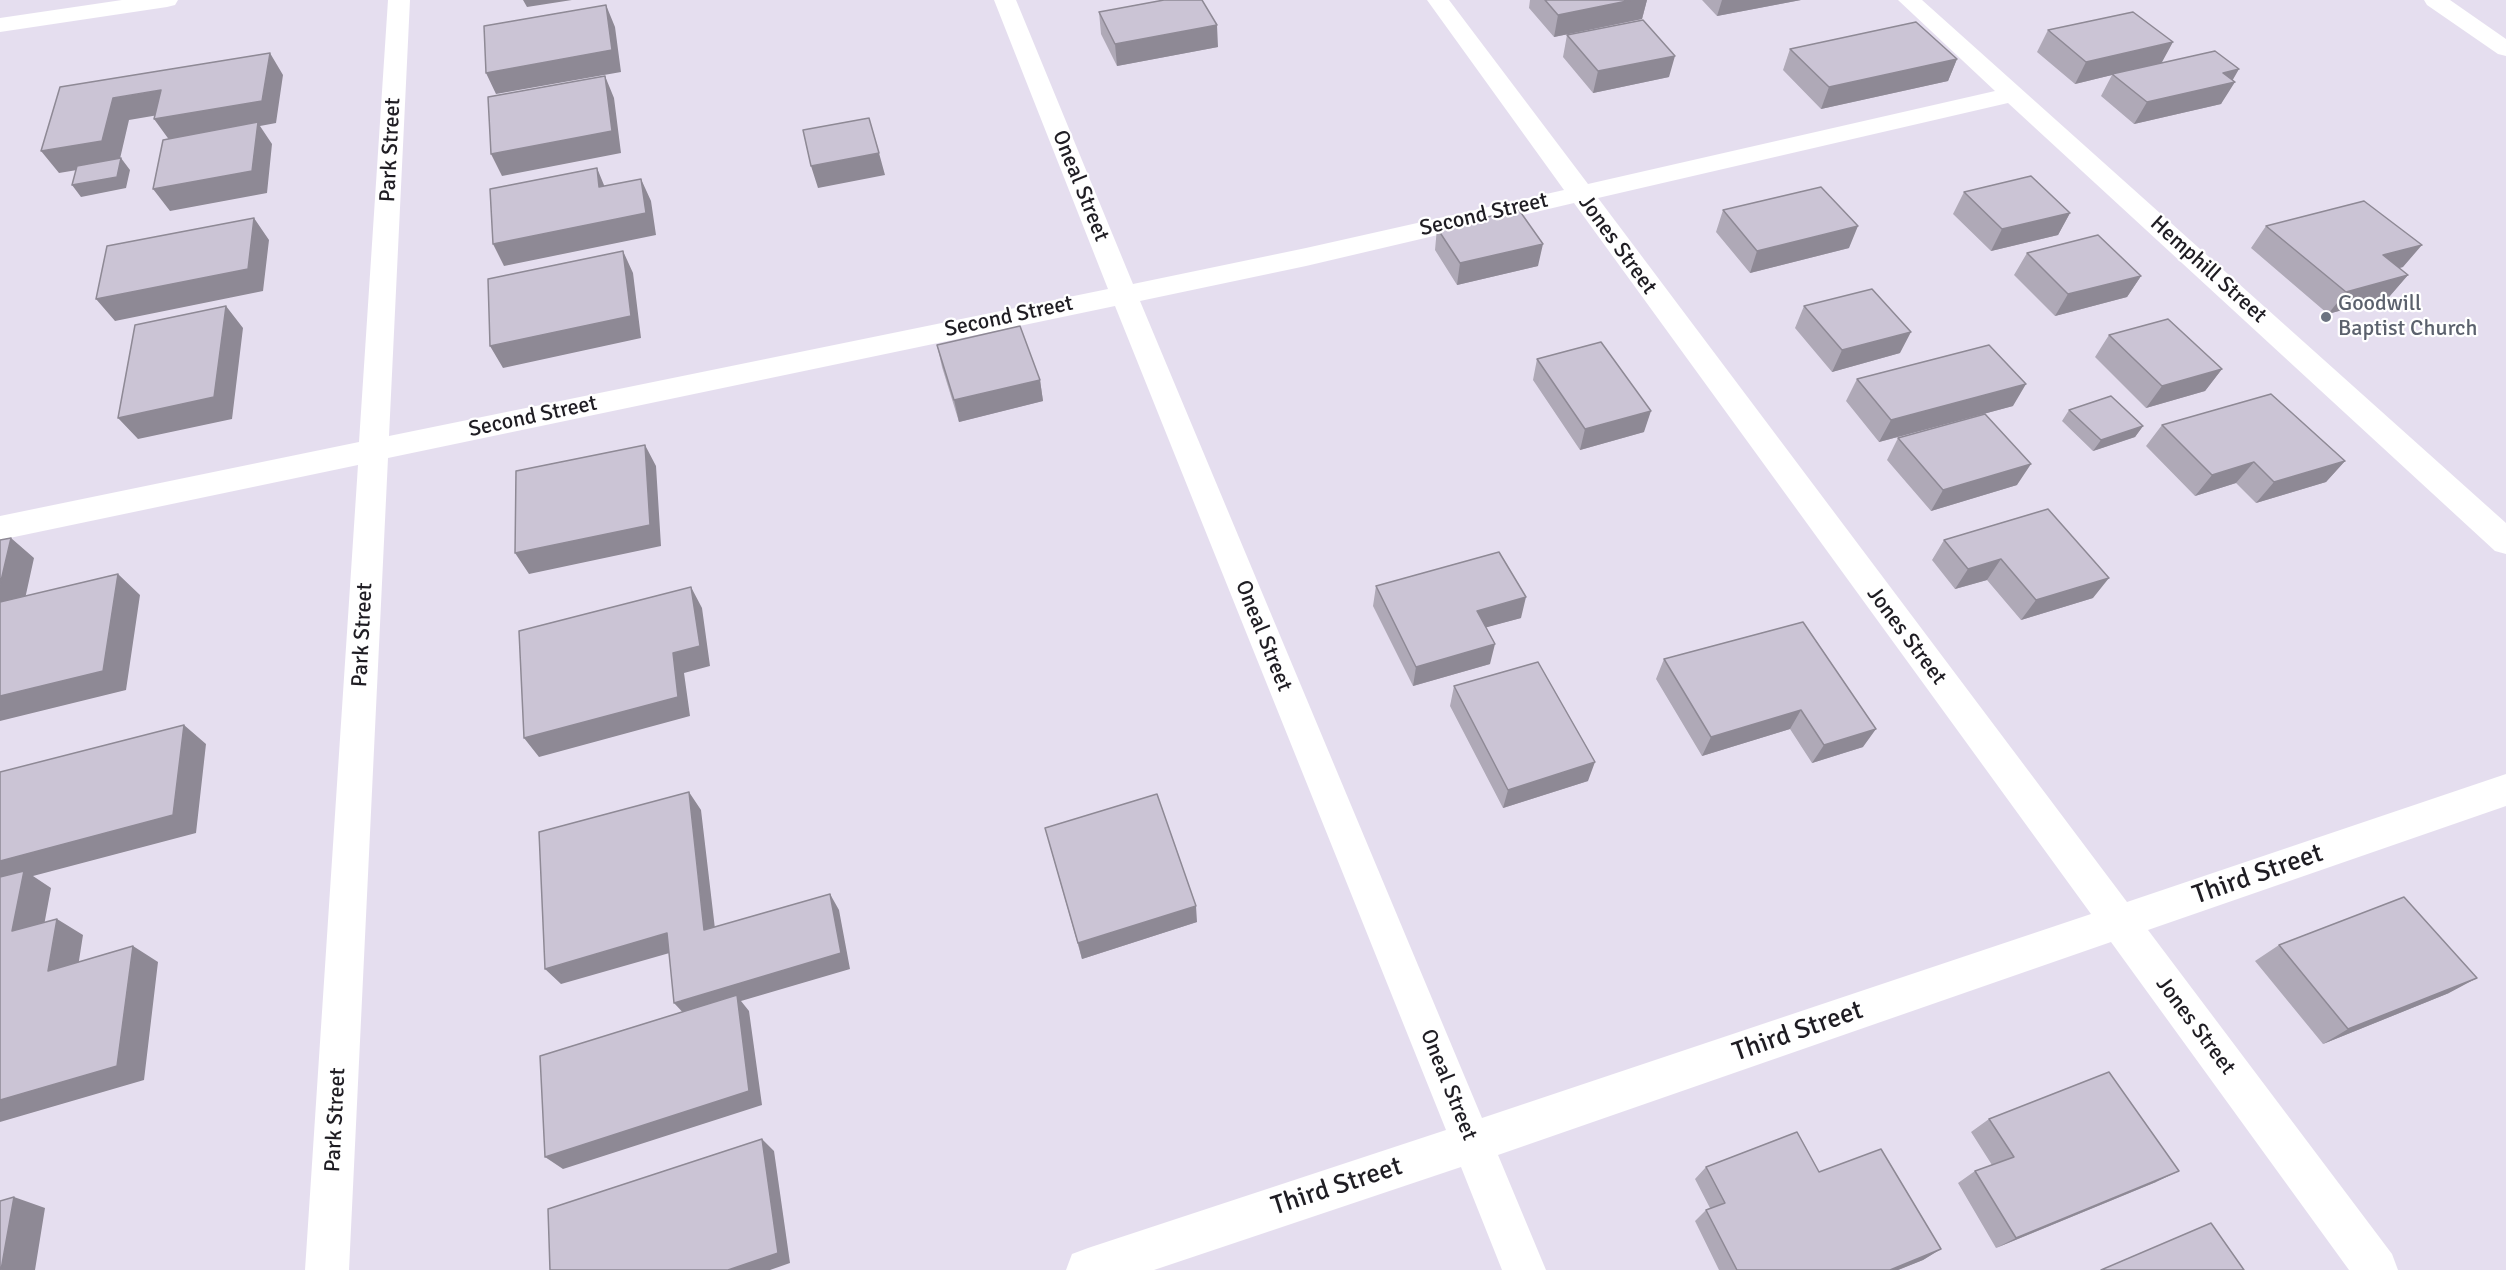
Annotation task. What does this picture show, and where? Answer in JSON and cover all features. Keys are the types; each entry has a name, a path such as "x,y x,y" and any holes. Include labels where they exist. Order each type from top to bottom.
{"street":[{"path":"0,25 167,0"},
{"name":"Park Street","path":"327,1270 399,0"},
{"name":"Oneal Street","path":"1005,0 1524,1270"},
{"name":"Jones Street","path":"1438,0 2376,1270"},
{"name":"Hemphill Street","path":"1909,0 2506,542"},
{"path":"2435,0 2506,49"},
{"name":"Second Street","path":"0,528 1123,293 1306,257 2015,94"},
{"name":"Third Street","path":"1088,1270 1471,1143 2506,790"}],"building":[{"path":"1164,0 1202,0 1217,25 1115,44 1099,12"},
{"path":"1545,0 1632,0 1558,15"},
{"path":"606,5 612,50 486,73 484,26"},
{"path":"2133,12 2173,42 2086,62 2048,30"},
{"path":"1643,20 1675,56 1598,71 1567,35"},
{"path":"1916,22 1957,59 1829,87 1790,49"},
{"path":"2215,51 2239,69 2223,73 2235,82 2147,102 2112,74"},
{"path":"270,53 262,101 154,119 161,90 113,98 102,141 41,151 60,87"},
{"path":"605,76 612,131 491,154 488,97"},
{"path":"869,118 879,153 811,166 803,130"},
{"path":"258,122 252,171 153,189 163,140"},
{"path":"121,158 117,177 72,185 77,166"},
{"path":"597,168 599,187 641,179 646,213 493,244 490,189"},
{"path":"2031,176 2070,213 2002,229 1964,192"},
{"path":"1821,187 1858,226 1757,251 1723,210"},
{"path":"2364,201 2422,245 2383,255 2408,275 2346,292 2266,226"},
{"path":"1519,210 1543,244 1460,263 1437,228"},
{"path":"254,218 248,269 96,299 107,246"},
{"path":"2098,235 2141,276 2068,294 2027,253"},
{"path":"623,251 631,316 490,346 488,279"},
{"path":"1872,289 1911,332 1842,350 1804,306"},
{"path":"226,306 214,397 118,418 135,325"},
{"path":"2168,319 2222,369 2162,386 2109,335"},
{"path":"1020,326 1040,380 954,400 937,345"},
{"path":"1601,342 1651,411 1585,429 1537,359"},
{"path":"1989,345 2026,384 1891,420 1857,379"},
{"path":"2271,394 2345,461 2274,482 2254,462 2212,475 2162,425"},
{"path":"2111,396 2143,426 2101,440 2069,410"},
{"path":"1985,414 2031,464 1943,490 1898,438"},
{"path":"645,445 650,525 515,553 516,471"},
{"path":"2048,509 2109,578 2036,600 2001,559 1968,569 1944,540"},
{"path":"11,538 0,585 0,540"},
{"path":"1499,552 1526,597 1477,611 1495,644 1416,667 1376,586"},
{"path":"118,574 103,671 0,696 0,602"},
{"path":"691,587 700,646 673,653 678,697 524,738 519,631"},
{"path":"1803,622 1876,729 1824,745 1801,710 1711,737 1664,659"},
{"path":"1538,662 1595,762 1508,790 1454,686"},
{"path":"184,725 173,815 0,861 0,772"},
{"path":"689,792 704,930 830,894 841,953 674,1003 667,933 545,969 539,832"},
{"path":"1157,794 1196,906 1078,943 1045,828"},
{"path":"24,871 12,931 57,919 48,971 133,946 117,1066 0,1100 0,877"},
{"path":"2404,897 2477,978 2348,1029 2279,945"},
{"path":"737,995 749,1091 545,1157 540,1056"},
{"path":"2109,1072 2179,1171 2016,1238 1975,1171 2014,1157 1989,1119"},
{"path":"1797,1132 1819,1172 1881,1149 1941,1249 1890,1270 1737,1270 1706,1210 1725,1203 1706,1167"},
{"path":"762,1139 778,1253 728,1270 550,1270 548,1209"},
{"path":"14,1197 1,1270 0,1270 0,1201"},
{"path":"2211,1223 2244,1270 2101,1270"}],"place":[{"name":"Goodwill Baptist Church","path":"2326,317"}]}
